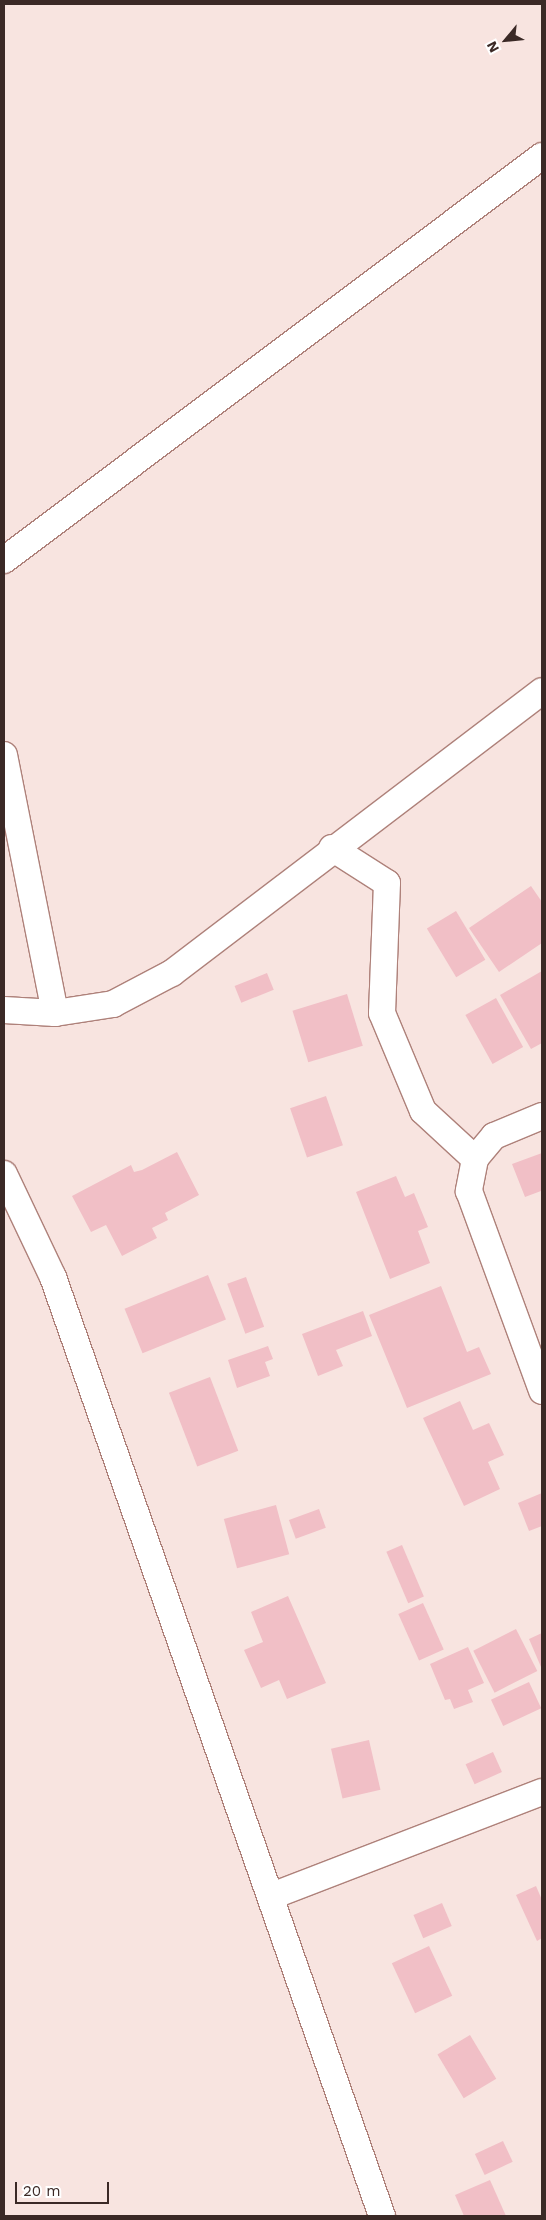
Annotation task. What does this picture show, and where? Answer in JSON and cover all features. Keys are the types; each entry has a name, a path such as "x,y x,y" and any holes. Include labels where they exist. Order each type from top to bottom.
{"street":[{"path":"4,560 542,156"},
{"path":"4,1010 55,1013 113,1004 172,973 332,848 542,691"},
{"path":"4,755 55,1013"},
{"path":"332,848 388,883 382,1013 423,1111 475,1159"},
{"path":"542,1116 494,1136 475,1159 469,1191 542,1391"},
{"path":"4,1174 54,1277 272,1896 382,2216"},
{"path":"272,1896 542,1792"}],"building":[{"path":"531,886 542,902 542,943 499,972 469,928"},
{"path":"456,911 485,960 456,977 427,929"},
{"path":"542,971 542,1043 531,1049 500,995"},
{"path":"267,973 274,990 241,1003 235,986"},
{"path":"347,994 363,1046 308,1062 292,1011"},
{"path":"496,998 523,1047 493,1064 465,1015"},
{"path":"326,1096 343,1145 307,1158 290,1108"},
{"path":"177,1152 199,1195 165,1213 168,1220 152,1228 157,1238 122,1256 106,1225 91,1232 72,1196 131,1165 134,1172 142,1170"},
{"path":"542,1153 542,1195 541,1191 525,1197 512,1164"},
{"path":"396,1176 405,1197 414,1193 428,1227 418,1231 430,1263 390,1279 356,1192"},
{"path":"208,1275 226,1320 143,1353 125,1309"},
{"path":"246,1277 264,1327 245,1334 227,1284"},
{"path":"441,1286 467,1352 479,1347 491,1374 407,1408 369,1315"},
{"path":"363,1311 372,1336 336,1350 343,1366 318,1376 302,1334"},
{"path":"268,1346 273,1359 265,1362 270,1376 237,1388 228,1360"},
{"path":"210,1377 238,1451 197,1467 169,1393"},
{"path":"460,1401 473,1430 489,1423 504,1455 488,1462 500,1489 464,1506 423,1418"},
{"path":"542,1493 542,1526 529,1531 518,1503"},
{"path":"276,1505 289,1554 237,1568 224,1519"},
{"path":"319,1509 326,1528 296,1539 289,1520"},
{"path":"402,1545 424,1597 408,1603 386,1552"},
{"path":"288,1596 326,1683 287,1699 279,1680 261,1688 244,1650 263,1642 251,1612"},
{"path":"423,1603 444,1650 419,1661 398,1614"},
{"path":"516,1629 537,1671 495,1693 473,1651"},
{"path":"542,1633 542,1667 541,1667 529,1639"},
{"path":"468,1647 484,1683 468,1690 473,1702 454,1709 450,1699 445,1700 430,1664"},
{"path":"529,1682 541,1708 503,1726 491,1700"},
{"path":"369,1740 380,1790 342,1798 331,1749"},
{"path":"493,1752 502,1772 475,1784 466,1764"},
{"path":"536,1886 542,1900 542,1938 537,1941 516,1895"},
{"path":"442,1903 452,1926 423,1938 413,1915"},
{"path":"429,1946 452,1996 415,2013 392,1963"},
{"path":"470,2035 496,2079 464,2098 437,2055"},
{"path":"503,2141 513,2162 485,2175 475,2154"},
{"path":"490,2180 506,2216 464,2216 455,2195"}]}
